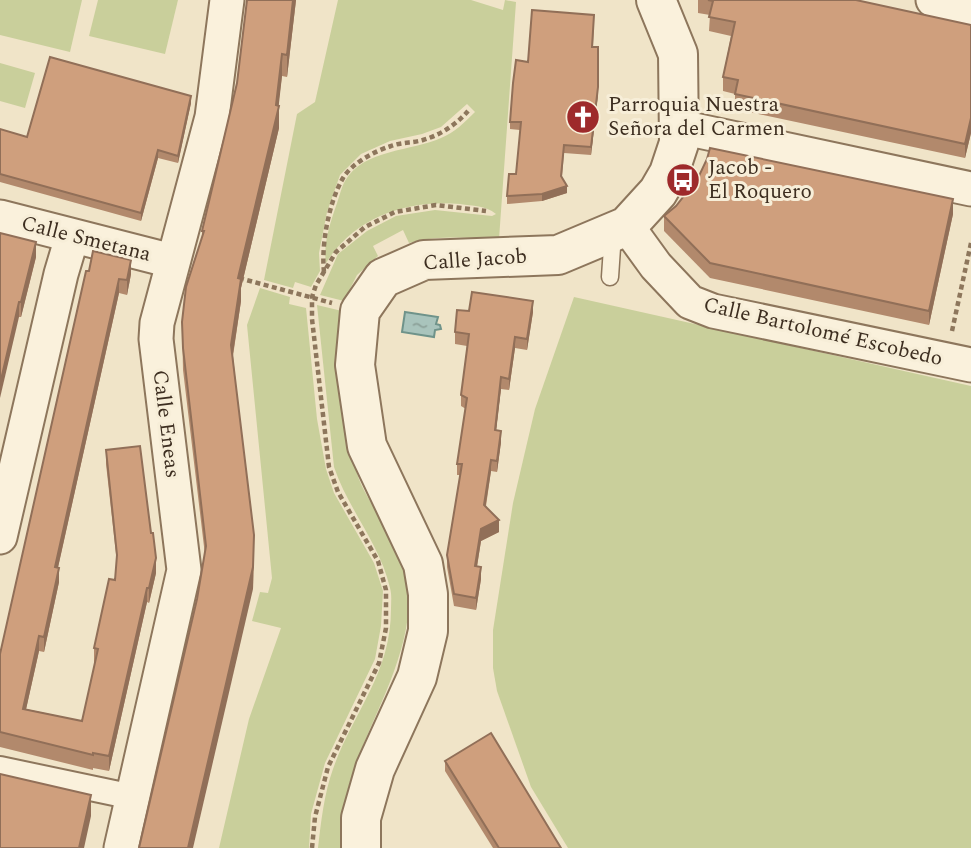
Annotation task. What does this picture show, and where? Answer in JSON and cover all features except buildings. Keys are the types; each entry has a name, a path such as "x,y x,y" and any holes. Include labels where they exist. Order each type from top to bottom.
{"street":[{"name":"Calle Eneas","path":"121,848 184,570 156,339 157,323 212,117 227,0"},
{"name":"Calle Jacob","path":"361,848 361,818 375,769 417,677 428,631 428,594 423,564 367,446 355,365 360,311 383,278 424,260 558,255 620,230 659,192 670,173 679,143 680,127 678,54 656,0"},
{"path":"933,0 971,8"},
{"path":"680,127 971,189"},
{"name":"Calle Smetana","path":"0,217 172,261"},
{"name":"Calle Bartolomé Escobedo","path":"620,230 690,302 713,311 971,365"},
{"path":"0,537 72,236"},
{"path":"0,769 132,797"}],"lane":[{"path":"610,277 620,230"}],"path":[{"path":"324,272 322,253 330,214 344,177 365,157 391,145 423,140 442,132 468,111"},
{"path":"951,336 971,243"},
{"path":"237,277 342,306"}],"green space":[{"path":"0,0 82,0 70,52 0,35"},
{"path":"98,0 178,0 165,54 89,36"},
{"path":"338,0 471,0 503,10 505,0 516,2 499,239 442,238 409,243 403,230 373,246 378,256 357,275 344,301 320,295 338,254 367,231 396,216 435,210 492,216 496,214 483,207 460,204 440,203 402,208 384,214 351,234 326,263 326,242 331,220 344,184 353,170 389,152 430,142 450,133 475,112 467,104 441,127 390,141 361,154 340,175 327,212 319,253 320,271 311,287 295,282 293,288 264,280 297,114 315,102"},
{"path":"0,63 35,73 25,108 0,101"},
{"path":"260,288 290,297 289,304 306,308 317,419 326,469 334,493 374,563 383,591 381,626 375,659 325,763 311,814 309,848 219,848 249,719 281,628 252,621 260,592 268,593 272,578 247,325"},
{"path":"574,297 971,386 971,848 568,848 531,787 497,691 493,668 493,630 513,503 535,409"},
{"path":"317,305 342,311 340,372 350,448 361,484 403,563 409,589 407,623 399,655 350,782 343,814 341,848 318,848 325,798 341,748 385,653 391,596 379,556 334,467"}],"water":[{"path":"405,312 438,317 436,324 440,325 441,329 435,330 434,337 402,332"}],"place":[{"name":"Parroquia Nuestra Señora del Carmen","path":"583,117"},
{"name":"Jacob - El Roquero","path":"683,180"}]}
